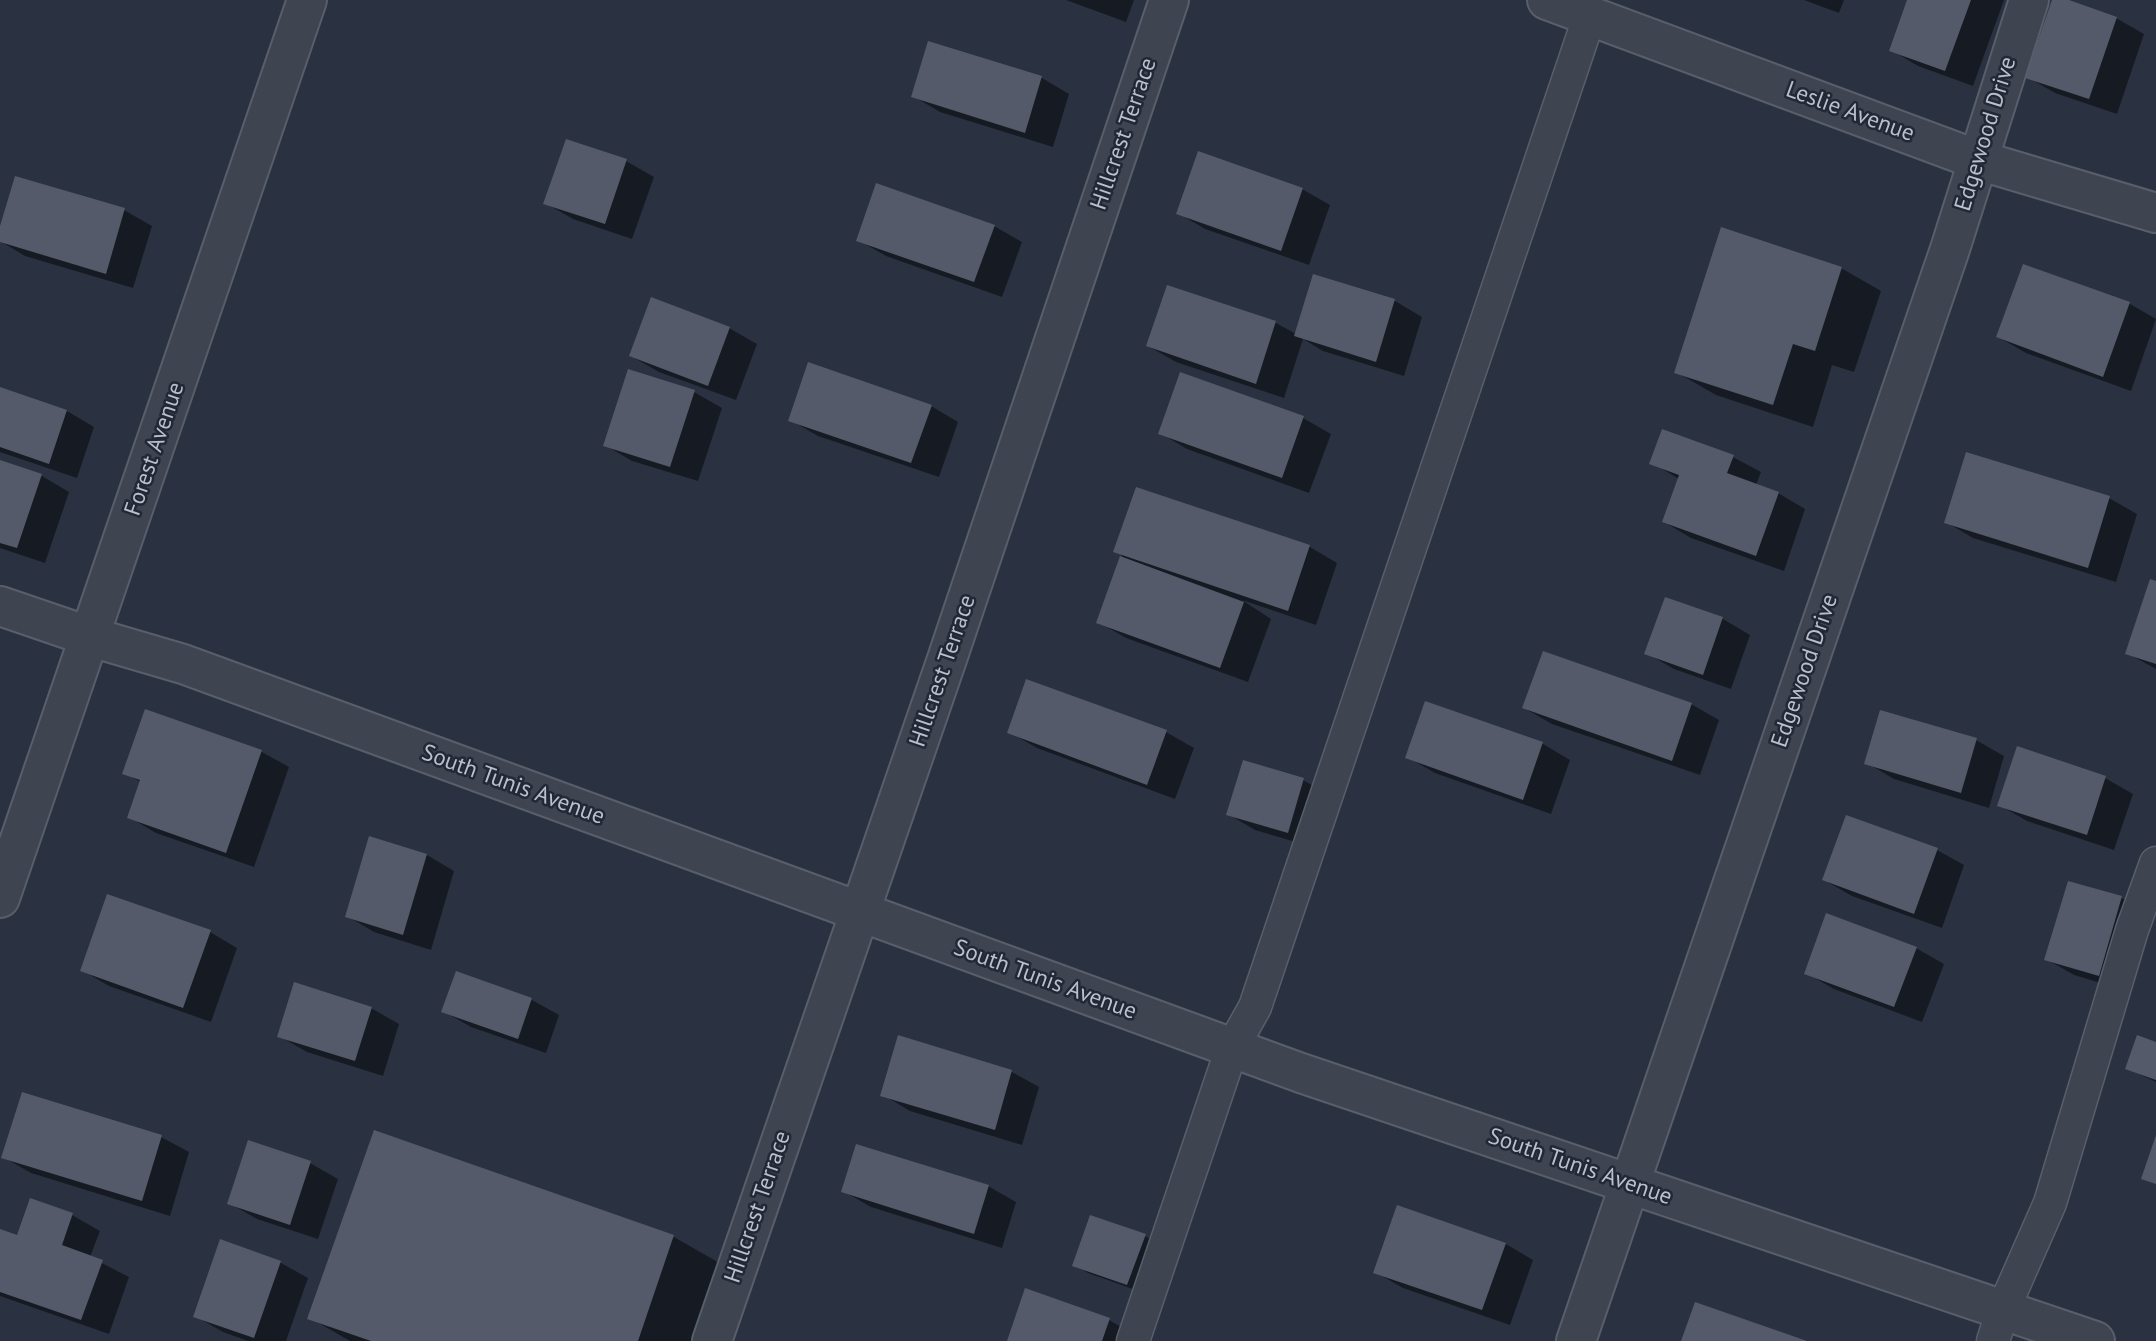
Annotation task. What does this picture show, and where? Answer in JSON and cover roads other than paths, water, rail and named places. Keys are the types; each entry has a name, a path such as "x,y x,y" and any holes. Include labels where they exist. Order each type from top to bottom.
{"street":[{"name":"Forest Avenue","path":"0,898 307,0"},
{"name":"Hillcrest Terrace","path":"712,1341 952,646 1169,0"},
{"name":"Leslie Avenue","path":"1547,0 1978,160 2156,213"},
{"name":"Edgewood Drive","path":"1576,1341 1950,248 2029,0"},
{"name":"South Tunis Avenue","path":"0,606 183,664 1232,1048 1630,1184 1998,1325 2095,1341"}],"lane":[{"path":"1133,1341 1232,1048 1255,1007 1590,15"},
{"path":"1998,1325 2050,1203 2132,930 2156,863"}]}
